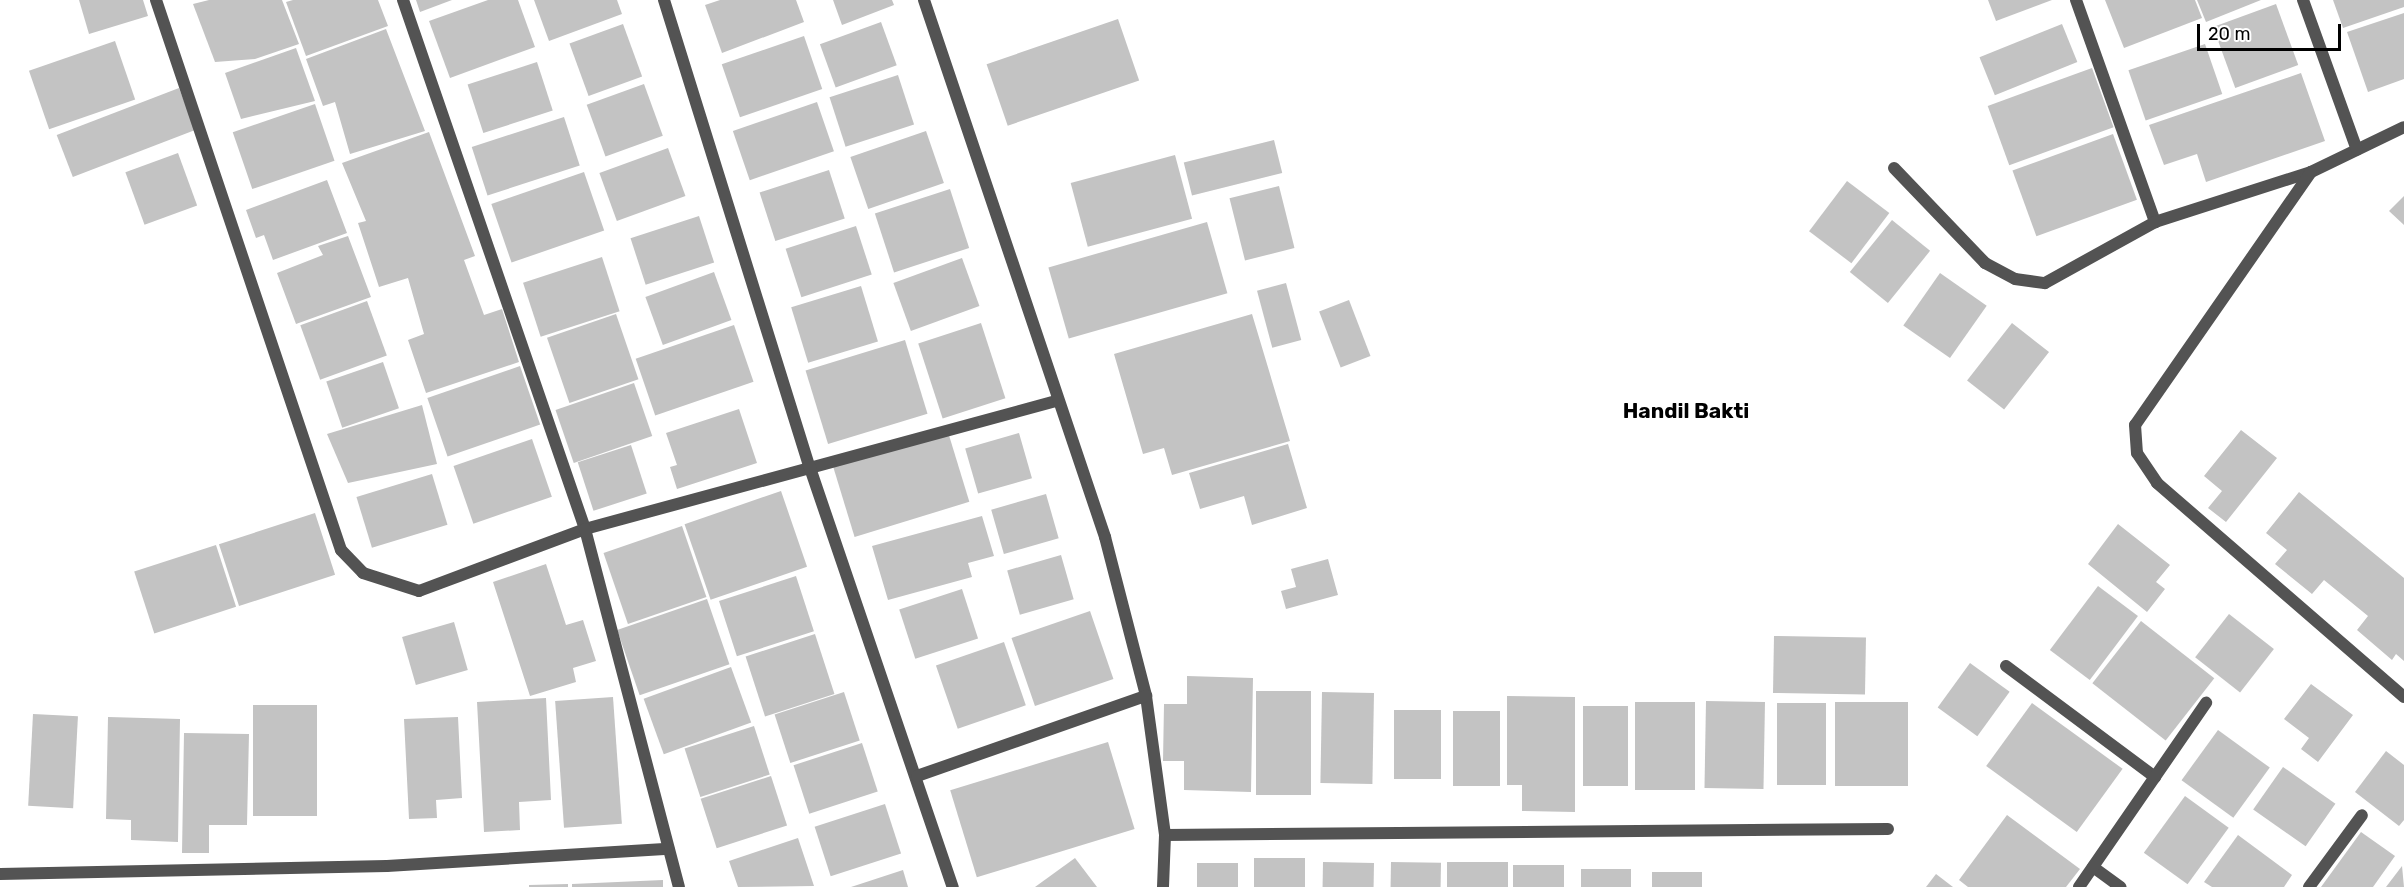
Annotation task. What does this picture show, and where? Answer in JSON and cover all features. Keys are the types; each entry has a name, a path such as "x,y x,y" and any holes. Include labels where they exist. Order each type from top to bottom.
{"street":[{"path":"156,0 341,550 363,573 419,591 585,529 809,465 1056,401"},
{"path":"403,0 585,529 679,887"},
{"path":"664,0 809,465 917,776 952,887"},
{"path":"924,0 1056,401 1105,537 1146,696 1165,835 1163,887"},
{"path":"2076,0 2155,222"},
{"path":"2303,0 2357,150"},
{"path":"1894,168 1985,263 2016,279 2044,283 2155,222 2311,172 2404,127"},
{"path":"2311,172 2135,425 2136,453 2157,483 2404,697"},
{"path":"2006,666 2155,777"},
{"path":"917,776 1146,696"},
{"path":"2079,887 2206,703"},
{"path":"2309,887 2362,816"},
{"path":"1165,835 1888,829"},
{"path":"0,874 387,866 668,849"},
{"path":"2093,867 2121,887"}],"building":[{"path":"79,0 143,0 148,16 89,34"},
{"path":"209,0 282,0 299,44 255,59 215,62 193,4"},
{"path":"293,0 378,0 388,26 306,56 286,2"},
{"path":"416,0 452,0 420,12"},
{"path":"488,0 518,0 535,47 450,78 429,21"},
{"path":"534,0 617,0 622,14 549,41"},
{"path":"720,0 796,0 804,22 722,53 705,5"},
{"path":"833,0 892,0 894,5 842,25"},
{"path":"1988,0 2052,0 1996,21"},
{"path":"2105,0 2195,0 2202,18 2124,48"},
{"path":"2197,0 2261,0 2206,22"},
{"path":"2333,0 2404,0 2404,7 2343,28"},
{"path":"2276,4 2298,65 2235,88 2213,27"},
{"path":"2404,13 2404,79 2368,92 2347,32"},
{"path":"1118,19 1139,80 1008,126 987,64"},
{"path":"881,22 897,65 836,87 820,44"},
{"path":"623,24 642,77 589,96 569,43"},
{"path":"2062,24 2077,62 1995,95 1979,57"},
{"path":"386,29 425,131 350,154 335,102 323,106 306,59"},
{"path":"804,36 822,89 740,117 722,64"},
{"path":"115,41 135,100 49,129 29,71"},
{"path":"2205,44 2222,94 2146,120 2128,70"},
{"path":"296,48 315,101 241,119 225,73"},
{"path":"537,62 553,111 483,133 468,85"},
{"path":"2092,68 2114,127 2009,165 1988,106"},
{"path":"2301,73 2325,141 2206,182 2197,154 2164,165 2149,125"},
{"path":"898,75 914,124 846,147 830,97"},
{"path":"644,84 663,136 605,157 587,105"},
{"path":"179,88 195,130 73,177 57,135"},
{"path":"817,102 834,151 750,180 733,131"},
{"path":"315,104 335,161 252,189 233,132"},
{"path":"564,117 580,166 488,195 472,147"},
{"path":"926,131 944,183 868,209 850,157"},
{"path":"429,132 475,256 464,260 484,315 502,309 519,362 426,393 408,340 424,334 408,278 379,287 358,223 366,221 342,163"},
{"path":"2113,134 2137,200 2036,236 2012,171"},
{"path":"1274,140 1282,173 1192,195 1184,162"},
{"path":"668,148 685,196 617,221 599,173"},
{"path":"178,153 197,206 145,225 125,172"},
{"path":"1175,155 1192,219 1088,247 1071,183"},
{"path":"829,170 845,219 775,241 760,193"},
{"path":"584,172 604,231 512,263 491,204"},
{"path":"327,180 347,233 273,260 264,235 256,238 246,210"},
{"path":"1847,181 1889,213 1851,263 1809,231"},
{"path":"1279,186 1294,248 1245,260 1230,198"},
{"path":"950,189 969,248 894,272 875,213"},
{"path":"2404,196 2404,225 2389,211"},
{"path":"699,216 714,263 646,285 631,238"},
{"path":"1892,220 1930,251 1888,303 1850,272"},
{"path":"1207,222 1227,293 1069,339 1048,267"},
{"path":"856,226 872,275 801,297 786,249"},
{"path":"348,236 371,297 296,324 277,273 323,255 318,246"},
{"path":"602,257 620,311 541,337 523,283"},
{"path":"962,258 979,306 911,331 893,283"},
{"path":"714,272 731,320 663,345 645,297"},
{"path":"1940,273 1987,306 1950,358 1903,325"},
{"path":"1286,283 1301,340 1272,348 1257,291"},
{"path":"861,286 878,341 808,363 791,307"},
{"path":"1349,300 1371,356 1341,367 1319,311"},
{"path":"367,301 387,356 320,380 300,325"},
{"path":"616,314 638,379 569,403 547,338"},
{"path":"1252,314 1290,441 1172,475 1164,448 1143,454 1114,354"},
{"path":"981,323 1005,398 943,419 918,343"},
{"path":"2012,323 2049,352 2004,409 1967,381"},
{"path":"734,325 754,382 655,416 636,359"},
{"path":"905,340 928,414 828,444 806,370"},
{"path":"383,362 399,408 342,428 326,382"},
{"path":"520,366 540,425 448,457 427,398"},
{"path":"634,383 652,436 574,463 556,410"},
{"path":"422,405 437,464 348,483 327,434"},
{"path":"739,409 757,463 677,489 670,467 677,465 666,433"},
{"path":"2241,430 2277,458 2226,522 2208,508 2222,491 2204,476"},
{"path":"948,432 969,502 855,537 833,467"},
{"path":"1019,433 1032,478 978,494 965,448"},
{"path":"532,439 552,497 473,524 454,466"},
{"path":"1288,444 1307,508 1252,525 1244,496 1200,509 1189,473"},
{"path":"631,445 647,494 594,511 578,462"},
{"path":"432,474 447,525 372,548 356,497"},
{"path":"781,491 807,567 711,600 685,524"},
{"path":"2299,492 2404,578 2404,661 2396,654 2392,660 2357,630 2368,616 2324,580 2312,594 2275,564 2287,550 2266,533"},
{"path":"1046,494 1059,538 1004,554 991,510"},
{"path":"315,513 335,575 239,606 219,544"},
{"path":"982,516 994,556 968,563 972,577 888,600 872,546"},
{"path":"2118,524 2170,565 2156,582 2165,589 2147,612 2088,564"},
{"path":"682,526 706,597 628,624 604,553"},
{"path":"216,545 236,607 154,633 134,572"},
{"path":"1061,555 1074,599 1020,615 1007,570"},
{"path":"1328,559 1338,595 1286,609 1281,591 1296,587 1291,569"},
{"path":"546,564 566,625 583,620 596,661 573,668 576,682 530,696 493,582"},
{"path":"796,576 814,631 737,656 719,601"},
{"path":"2098,586 2138,616 2090,680 2050,650"},
{"path":"962,589 978,638 915,659 899,609"},
{"path":"707,599 729,664 640,695 617,630"},
{"path":"1090,611 1113,679 1035,706 1012,638"},
{"path":"2229,614 2274,649 2240,692 2195,657"},
{"path":"2141,621 2214,678 2166,741 2092,683"},
{"path":"454,622 468,670 416,685 402,637"},
{"path":"815,634 834,694 765,716 746,657"},
{"path":"1774,636 1866,638 1865,695 1773,693"},
{"path":"1004,642 1026,705 958,729 936,665"},
{"path":"1970,663 2010,692 1977,736 1938,707"},
{"path":"731,667 751,722 664,754 644,699"},
{"path":"1187,676 1253,678 1251,792 1184,790 1184,761 1163,761 1164,704 1187,704"},
{"path":"2311,684 2353,715 2318,762 2301,749 2309,738 2284,719"},
{"path":"1256,691 1311,691 1311,795 1256,795"},
{"path":"844,692 860,741 790,763 775,715"},
{"path":"1322,692 1374,693 1372,784 1320,783"},
{"path":"1507,696 1575,697 1575,812 1522,811 1522,785 1507,785"},
{"path":"613,697 622,824 564,828 555,701"},
{"path":"546,698 551,800 519,802 520,830 484,832 477,702"},
{"path":"1706,701 1765,702 1763,789 1704,788"},
{"path":"1635,702 1695,702 1695,790 1635,790"},
{"path":"1835,702 1908,702 1908,786 1835,786"},
{"path":"1777,703 1826,703 1826,785 1777,785"},
{"path":"2032,703 2123,769 2077,832 1986,766"},
{"path":"253,705 317,705 317,816 253,816"},
{"path":"1583,706 1628,706 1628,786 1583,786"},
{"path":"1394,710 1441,710 1441,779 1394,779"},
{"path":"1453,711 1500,711 1500,786 1453,786"},
{"path":"33,714 78,716 73,808 28,806"},
{"path":"108,717 180,719 178,842 131,840 131,820 106,819"},
{"path":"458,717 462,798 436,800 437,818 409,819 404,719"},
{"path":"754,726 770,775 700,797 685,749"},
{"path":"2218,730 2270,768 2233,818 2182,780"},
{"path":"184,733 249,734 247,825 209,825 209,853 182,853"},
{"path":"1108,742 1135,829 977,877 950,790"},
{"path":"862,743 878,792 809,814 794,765"},
{"path":"2386,751 2404,765 2404,820 2399,826 2355,792"},
{"path":"2283,767 2335,804 2306,846 2253,810"},
{"path":"771,776 787,825 717,848 701,799"},
{"path":"2185,796 2229,828 2188,884 2144,853"},
{"path":"885,804 901,853 831,876 815,827"},
{"path":"2007,815 2080,869 2066,887 1968,887 1959,880"},
{"path":"2361,832 2395,856 2373,887 2321,887"},
{"path":"2238,835 2292,875 2284,887 2212,887 2204,882"},
{"path":"798,838 814,886 738,887 729,861"},
{"path":"1075,858 1097,887 1035,887"},
{"path":"1254,858 1305,858 1305,887 1254,887"},
{"path":"1323,862 1374,863 1374,887 1323,887"},
{"path":"1391,862 1441,863 1441,887 1391,887"},
{"path":"1447,862 1508,862 1508,887 1447,887"},
{"path":"1197,863 1238,863 1238,887 1197,887"},
{"path":"1513,865 1564,865 1564,887 1513,887"},
{"path":"2402,866 2404,887 2386,887"},
{"path":"1581,869 1631,869 1631,887 1581,887"},
{"path":"903,870 908,887 851,887"},
{"path":"1652,872 1702,872 1702,887 1652,887"},
{"path":"1936,874 1953,887 1926,887"},
{"path":"663,880 663,887 572,887 572,884"},
{"path":"568,884 568,887 529,887 529,885"}],"district":[{"name":"Handil Bakti","path":"1686,411"}]}
